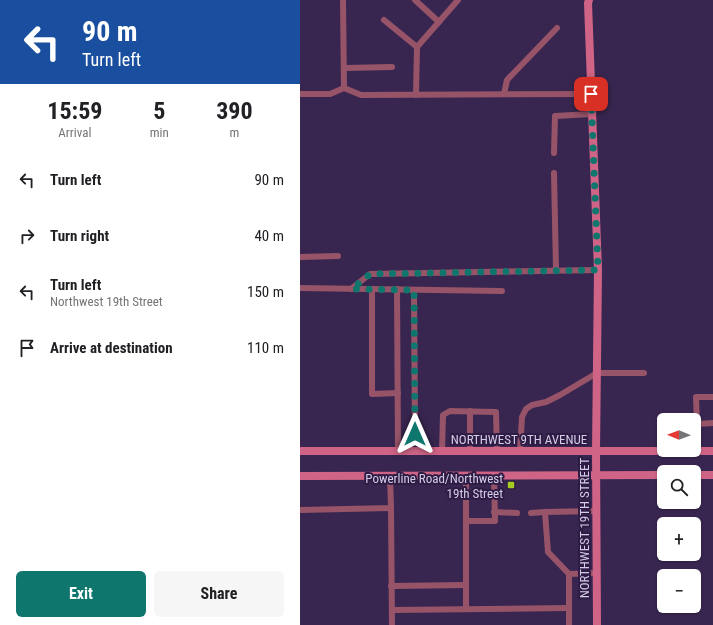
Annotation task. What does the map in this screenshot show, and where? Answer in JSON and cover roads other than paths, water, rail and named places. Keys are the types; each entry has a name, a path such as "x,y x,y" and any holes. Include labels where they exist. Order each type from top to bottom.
{"main road":[{"name":"NORTHWEST 19TH STREET","path":"589,0 598,270 596,373 596,625"},
{"name":"NORTHWEST 9TH AVENUE","path":"300,452 713,451"},
{"path":"300,476 390,477 657,475"},
{"path":"701,475 713,475"}],"lane":[{"path":"343,0 344,88"},
{"path":"415,0 439,22"},
{"path":"416,95 417,47 458,0"},
{"path":"384,20 417,47"},
{"path":"504,94 507,80 557,28"},
{"path":"344,68 392,68"},
{"path":"300,94 330,94 344,88 361,95 591,94"},
{"path":"554,153 555,116 592,114"},
{"path":"554,173 556,270"},
{"path":"300,257 338,256"},
{"path":"352,289 370,274 598,270"},
{"path":"300,288 502,291"},
{"path":"372,289 372,394 398,394"},
{"path":"397,289 398,451"},
{"path":"414,290 415,434"},
{"path":"520,451 522,417 526,408 546,402 560,395 596,373 644,373"},
{"path":"713,397 696,397 697,424 713,423"},
{"path":"442,451 442,414 450,410 496,412 497,451"},
{"path":"470,411 470,451"},
{"path":"466,476 466,609"},
{"path":"466,521 495,521 494,476"},
{"path":"390,477 392,625"},
{"path":"300,510 391,508"},
{"path":"531,513 596,511"},
{"path":"494,512 517,513"},
{"path":"545,512 548,552 568,574 569,625"},
{"path":"568,574 596,572"},
{"path":"391,586 466,585"},
{"path":"392,610 569,608"}],"place":[{"name":"Powerline Road/Northwest 19th Street","path":"511,485"}]}
